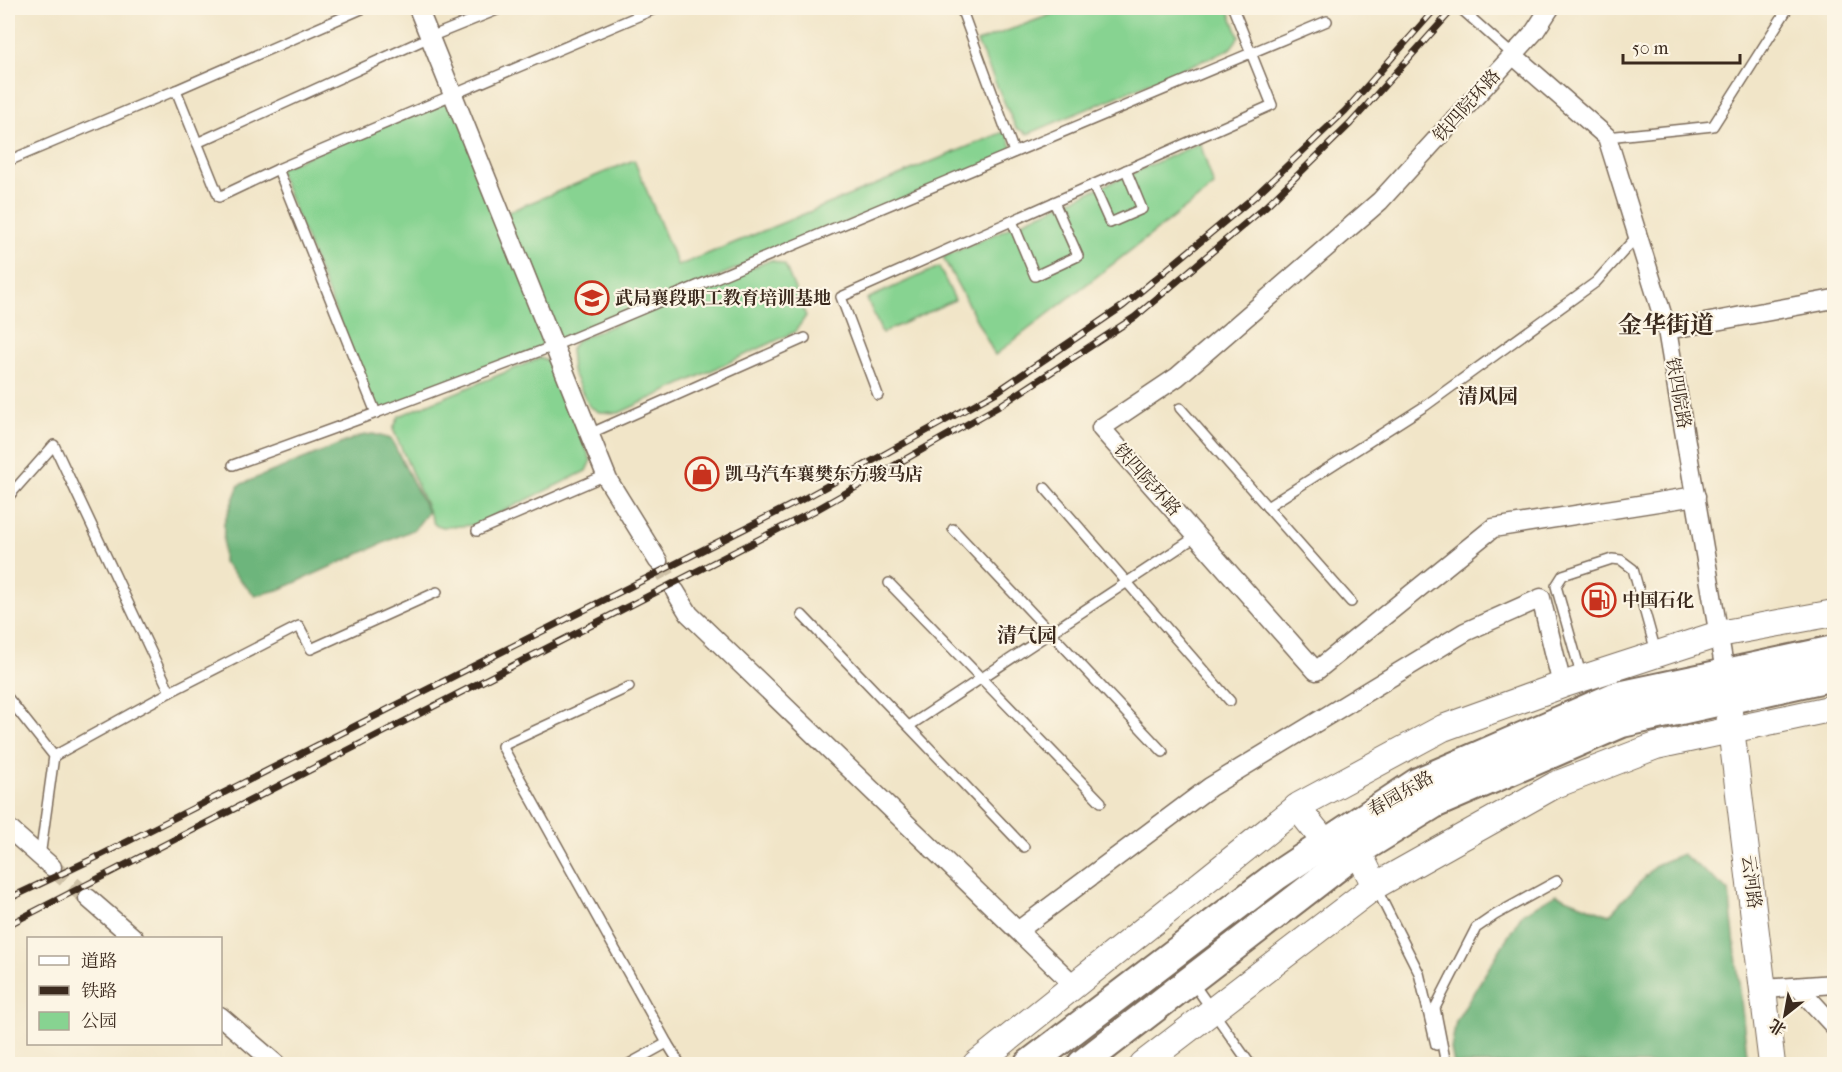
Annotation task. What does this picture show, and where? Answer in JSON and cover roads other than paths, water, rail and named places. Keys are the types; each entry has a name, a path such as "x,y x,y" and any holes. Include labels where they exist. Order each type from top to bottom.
{"main road":[{"name":"春园东路","path":"1029,1065 1276,876 1418,782 1491,748 1614,698 1834,650"},
{"name":"春园东路","path":"1082,1065 1358,851 1434,804 1622,723 1834,676"}],"street":[{"path":"418,8 606,475 658,561"},
{"name":"铁四院环路","path":"1550,8 1535,31 1380,201 1177,377 1101,428 1316,670 1493,528 1696,496"},
{"path":"1513,55 1607,137"},
{"name":"铁四院路","path":"1607,137 1667,330 1725,672"},
{"path":"1667,330 1834,299"},
{"path":"675,591 689,614 1019,930 1098,1011"},
{"path":"1019,930 1210,787 1465,632 1541,598 1572,682"},
{"path":"976,1065 1076,987 1297,807 1443,728 1572,682 1719,634 1834,613"},
{"name":"云河路","path":"1727,700 1772,1065"},
{"path":"1143,1065 1376,886 1555,785 1656,746 1834,708"},
{"path":"1297,807 1325,842"},
{"path":"8,828 46,862"},
{"path":"1358,851 1376,886"},
{"path":"88,898 132,937"},
{"path":"1764,989 1834,984"},
{"path":"1798,987 1834,1026"},
{"path":"222,1018 276,1065"}],"lane":[{"path":"8,161 364,8"},
{"path":"197,143 430,37 502,8"},
{"path":"176,90 219,197 278,169 657,8"},
{"path":"961,8 1014,152"},
{"path":"878,395 841,297 1272,105 1249,53 1233,8"},
{"path":"1460,8 1513,55"},
{"path":"1607,137 1713,126 1786,8"},
{"path":"233,465 554,346 1327,21"},
{"path":"278,169 376,413"},
{"path":"1093,185 1110,223 1132,214 1142,209 1126,170"},
{"path":"1012,221 1035,276 1078,256 1054,202"},
{"path":"1267,507 1425,406 1596,282 1638,236"},
{"path":"589,434 805,338"},
{"path":"1180,408 1351,602"},
{"path":"8,497 54,445 170,692"},
{"path":"477,531 606,475"},
{"path":"1045,489 1230,701"},
{"path":"953,529 1163,752"},
{"path":"909,726 1197,536"},
{"path":"1572,682 1556,586 1563,575 1573,571 1612,559 1621,560 1633,569 1657,654"},
{"path":"889,583 1101,802"},
{"path":"54,756 170,692 299,626 311,649 437,592"},
{"path":"802,615 1024,847"},
{"path":"630,687 502,746 680,1065"},
{"path":"8,698 54,756 46,862"},
{"path":"1446,1065 1435,1008 1476,928 1495,915 1557,882"},
{"path":"1376,886 1419,973 1441,1065"},
{"path":"1191,981 1250,1065"},
{"path":"629,1065 667,1043"}],"tunnel":[{"path":"658,561 675,591"},
{"path":"52,867 88,898"}],"railway":[{"path":"8,899 99,856 807,497 995,393 1123,306 1254,197 1345,111 1436,8"},
{"path":"8,925 814,511 1001,405 1135,317 1266,206 1350,124 1454,8"}],"place":[{"name":"武局襄段职工教育培训基地","path":"592,298"},
{"name":"凯马汽车襄樊东方骏马店","path":"702,474"},
{"name":"中国石化","path":"1599,600"}],"district":[{"name":"金华街道","path":"1666,325"},
{"name":"清风园","path":"1488,396"},
{"name":"清气园","path":"1027,635"}]}
